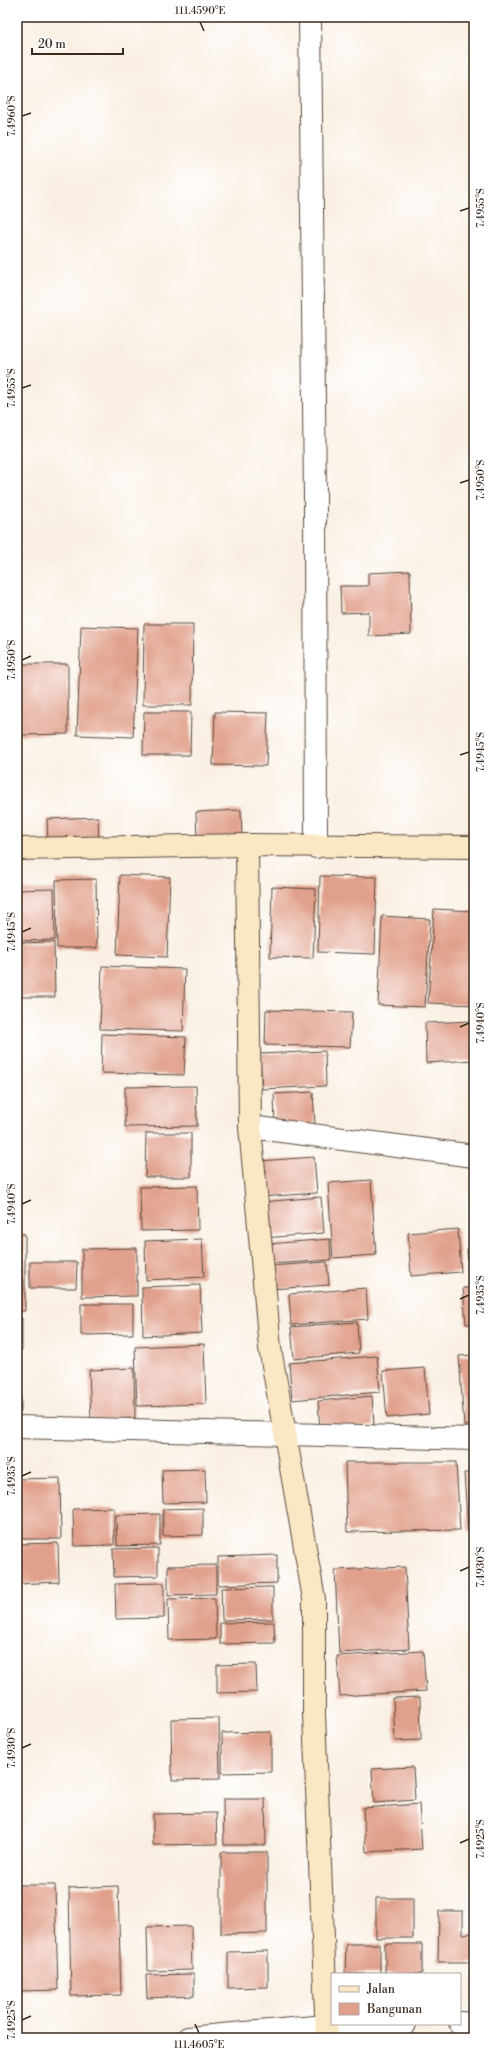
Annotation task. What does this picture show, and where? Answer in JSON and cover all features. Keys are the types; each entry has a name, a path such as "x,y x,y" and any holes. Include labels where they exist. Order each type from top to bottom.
{"street":[{"path":"310,17 315,496 316,847"},
{"path":"247,845 250,1127 270,1348 314,1599 314,1714 326,2032"},
{"path":"17,849 247,845 316,847 474,847"},
{"path":"250,1127 474,1156"},
{"path":"17,1427 474,1439"},
{"path":"461,2024 474,2024"},
{"path":"188,2038 326,2032 395,2025"}],"building":[{"path":"410,571 411,634 369,636 369,612 341,613 340,586 368,586 368,573"},
{"path":"144,624 193,624 192,705 143,705"},
{"path":"81,626 138,628 133,737 77,735"},
{"path":"19,664 68,664 68,734 19,735"},
{"path":"144,712 191,712 190,755 143,755"},
{"path":"215,712 268,713 266,766 213,765"},
{"path":"241,810 242,837 197,840 196,812"},
{"path":"98,817 99,842 48,845 47,819"},
{"path":"120,875 170,877 167,957 117,955"},
{"path":"320,876 377,877 375,954 318,952"},
{"path":"96,879 97,948 57,948 56,880"},
{"path":"272,887 316,889 313,958 270,957"},
{"path":"54,889 55,940 17,941 17,890"},
{"path":"434,909 474,911 474,1005 428,1003"},
{"path":"382,916 430,919 425,1007 378,1005"},
{"path":"54,942 55,997 17,997 17,943"},
{"path":"102,966 185,969 183,1031 100,1029"},
{"path":"266,1010 352,1012 350,1047 265,1045"},
{"path":"474,1021 474,1060 426,1063 425,1023"},
{"path":"102,1034 186,1037 184,1075 101,1073"},
{"path":"325,1051 326,1086 262,1089 260,1054"},
{"path":"196,1086 197,1126 125,1127 125,1087"},
{"path":"313,1092 315,1125 275,1127 274,1094"},
{"path":"146,1133 191,1133 191,1177 145,1177"},
{"path":"314,1157 317,1193 261,1197 259,1161"},
{"path":"371,1180 376,1255 333,1258 328,1183"},
{"path":"197,1186 198,1230 141,1231 140,1187"},
{"path":"321,1197 324,1233 264,1238 261,1202"},
{"path":"458,1229 461,1272 411,1276 408,1233"},
{"path":"17,1234 25,1234 25,1311 17,1311"},
{"path":"202,1239 204,1277 146,1280 145,1241"},
{"path":"330,1239 331,1260 270,1264 268,1244"},
{"path":"137,1248 137,1296 82,1297 82,1249"},
{"path":"467,1249 474,1249 474,1282 469,1283"},
{"path":"30,1262 77,1262 76,1288 30,1288"},
{"path":"327,1262 329,1285 272,1289 270,1266"},
{"path":"200,1285 202,1333 143,1336 142,1287"},
{"path":"366,1288 368,1319 291,1325 289,1294"},
{"path":"463,1288 474,1288 474,1324 466,1324"},
{"path":"81,1304 133,1304 133,1334 81,1335"},
{"path":"17,1318 22,1318 22,1350 17,1350"},
{"path":"357,1322 359,1353 294,1359 291,1327"},
{"path":"204,1344 206,1404 137,1406 135,1347"},
{"path":"474,1355 474,1425 464,1426 459,1356"},
{"path":"17,1356 21,1356 21,1412 17,1412"},
{"path":"377,1356 380,1392 292,1400 289,1363"},
{"path":"134,1368 135,1418 91,1420 89,1370"},
{"path":"425,1368 429,1414 387,1418 383,1371"},
{"path":"372,1396 374,1425 320,1430 318,1401"},
{"path":"345,1462 456,1462 460,1530 347,1532"},
{"path":"205,1469 206,1502 163,1503 162,1470"},
{"path":"464,1473 474,1473 474,1531 468,1532"},
{"path":"60,1478 61,1539 17,1539 17,1479"},
{"path":"114,1508 114,1545 74,1546 73,1509"},
{"path":"203,1508 203,1535 163,1536 163,1509"},
{"path":"160,1514 160,1545 117,1546 116,1515"},
{"path":"58,1543 59,1582 17,1584 17,1544"},
{"path":"158,1548 158,1576 114,1577 113,1549"},
{"path":"277,1555 277,1583 218,1585 218,1557"},
{"path":"216,1565 216,1594 168,1595 168,1566"},
{"path":"405,1567 409,1649 339,1653 335,1570"},
{"path":"164,1583 164,1618 116,1619 115,1584"},
{"path":"273,1587 273,1619 222,1620 221,1588"},
{"path":"215,1598 216,1639 169,1640 168,1599"},
{"path":"274,1622 275,1643 220,1644 220,1623"},
{"path":"423,1651 426,1691 340,1696 337,1656"},
{"path":"256,1664 257,1692 217,1693 217,1665"},
{"path":"420,1697 421,1740 395,1741 393,1698"},
{"path":"219,1718 220,1779 172,1780 171,1719"},
{"path":"271,1732 271,1772 222,1773 222,1733"},
{"path":"413,1767 415,1800 374,1803 372,1769"},
{"path":"223,1799 265,1799 266,1845 224,1845"},
{"path":"419,1804 422,1849 366,1852 363,1808"},
{"path":"216,1813 217,1844 153,1845 153,1814"},
{"path":"221,1852 267,1852 267,1933 221,1934"},
{"path":"17,1885 55,1885 58,1990 19,1991"},
{"path":"118,1886 121,1995 71,1996 69,1888"},
{"path":"376,1898 413,1898 413,1938 376,1938"},
{"path":"439,1911 463,1911 463,1934 474,1933 474,1962 438,1962"},
{"path":"191,1926 192,1970 148,1971 147,1927"},
{"path":"346,1944 380,1944 380,1973 345,1973"},
{"path":"385,1944 422,1944 422,1973 385,1973"},
{"path":"268,1951 268,1987 228,1988 228,1952"},
{"path":"194,1974 194,1996 147,1998 146,1975"}]}
